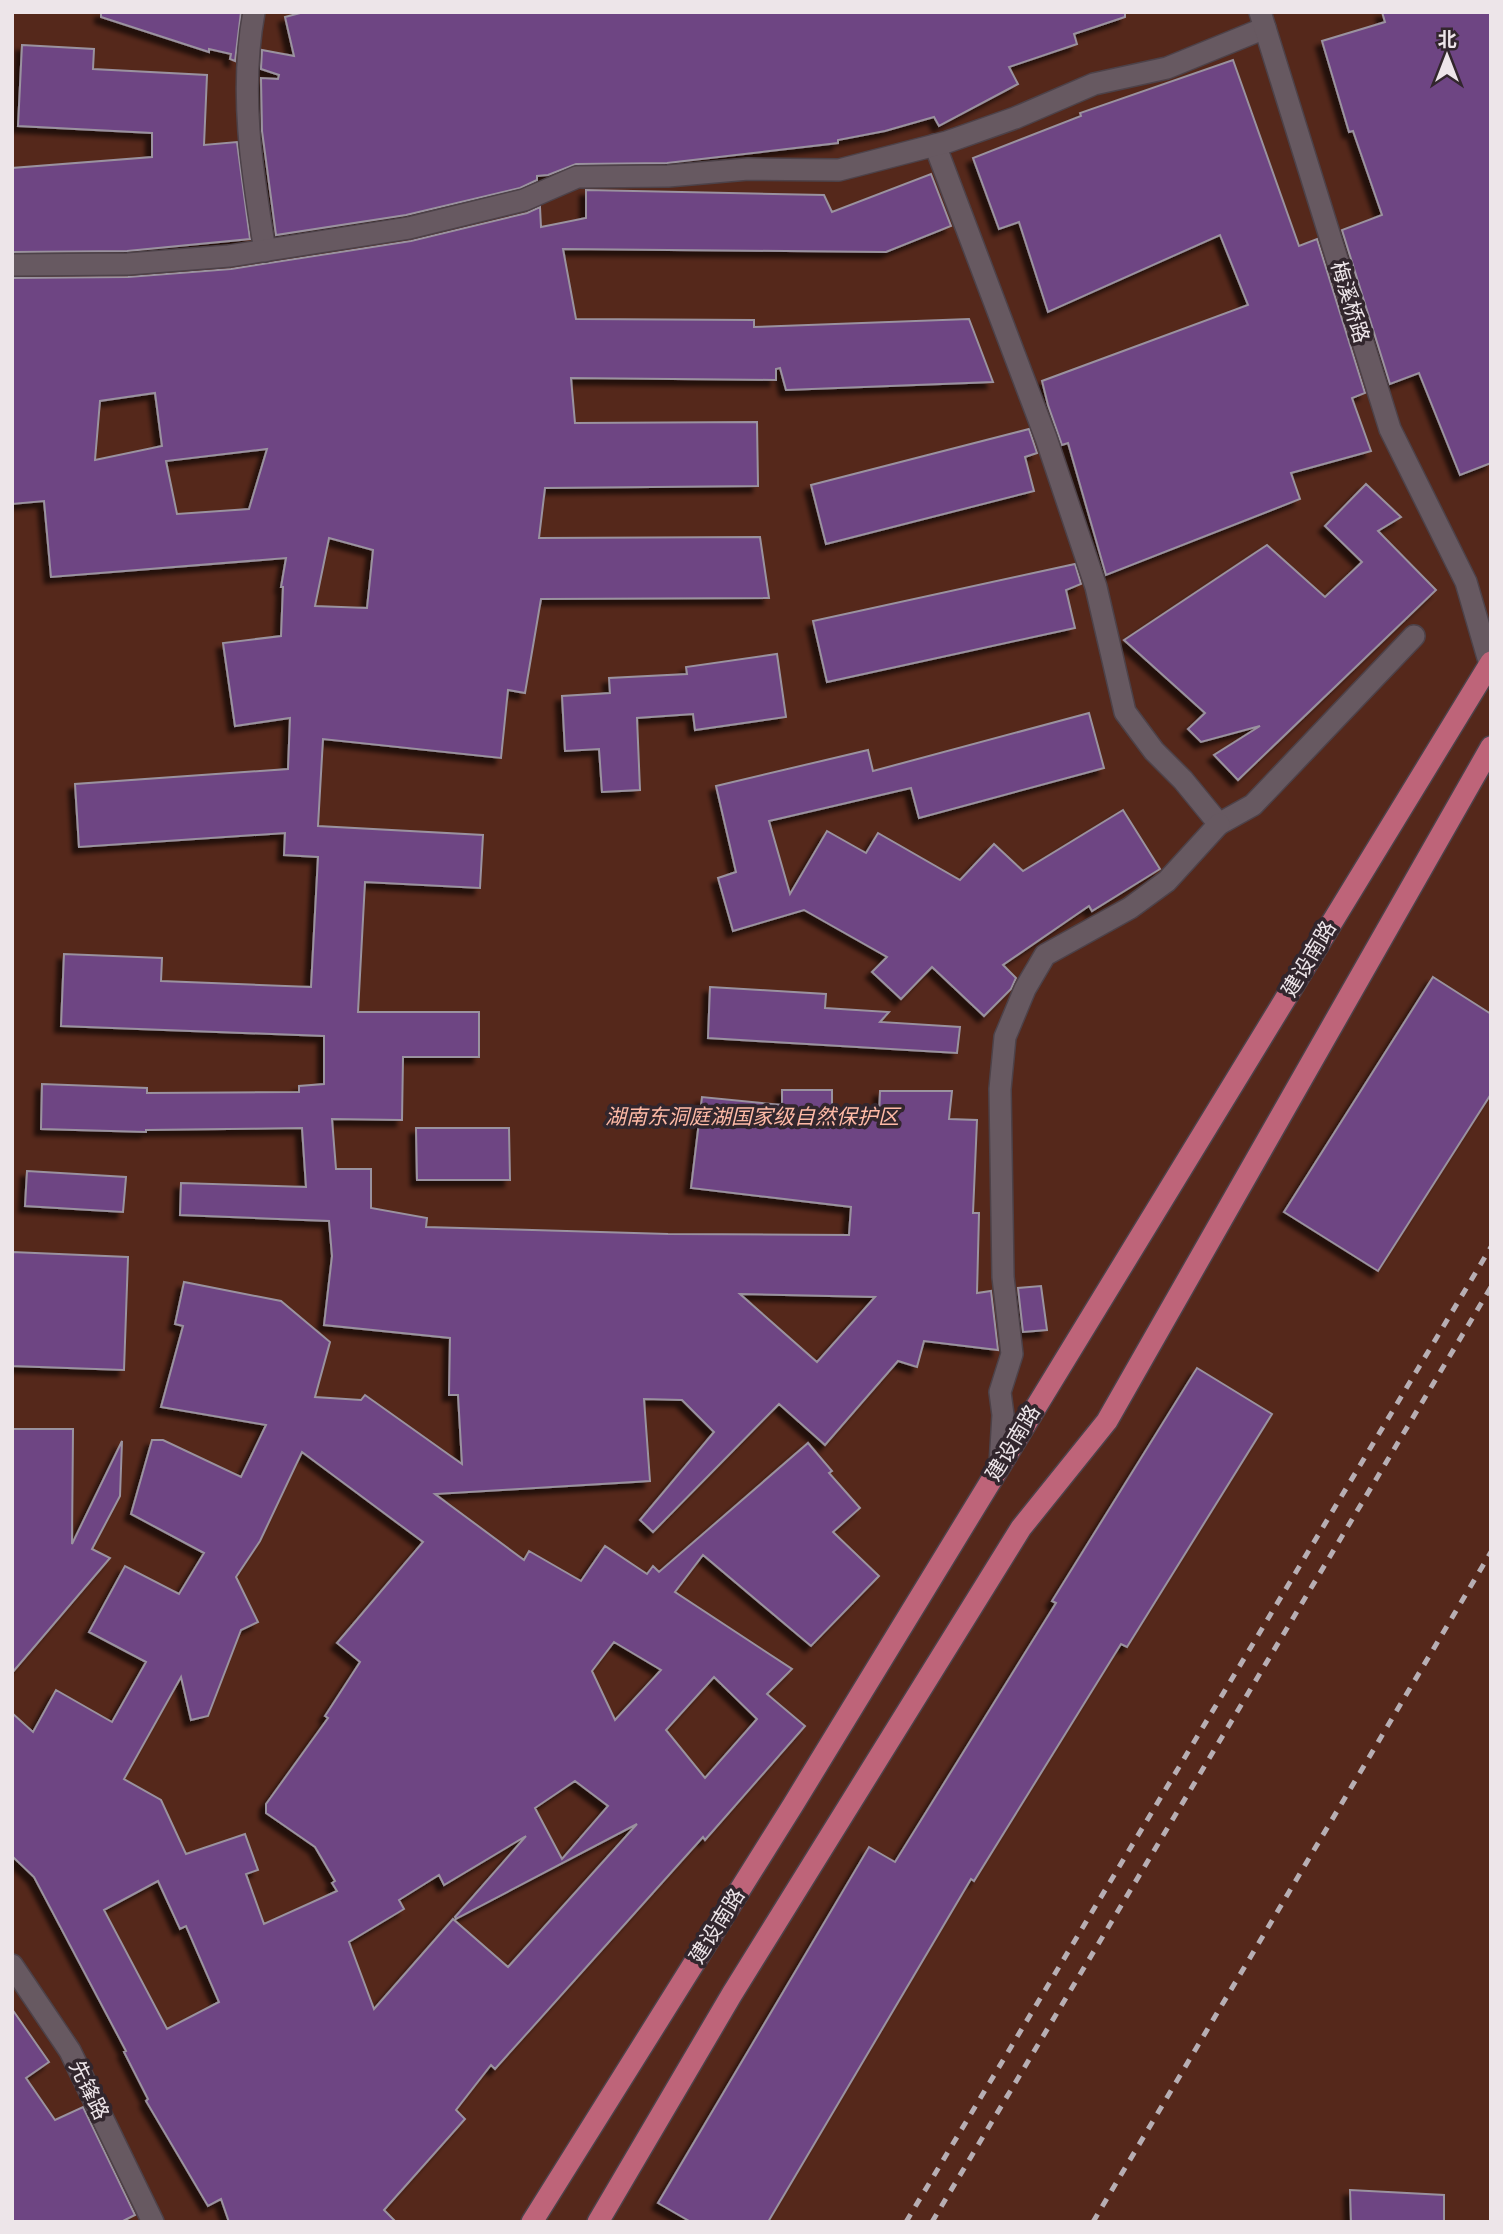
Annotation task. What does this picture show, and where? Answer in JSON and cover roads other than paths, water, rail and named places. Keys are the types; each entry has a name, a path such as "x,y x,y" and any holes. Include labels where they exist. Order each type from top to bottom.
{"main road":[{"name":"建设南路","path":"532,2222 793,1805 1490,665"},
{"path":"598,2222 732,1994 1014,1540 1107,1421 1491,747"}],"street":[{"path":"254,12 248,67 247,128 265,251"},
{"path":"12,265 128,264 265,251 409,228 524,200 577,177 668,176 748,169 839,170 935,145 1015,118 1094,84 1167,68 1262,20"},
{"name":"梅溪桥路","path":"1262,20 1390,429 1466,582"},
{"path":"935,145 1055,463 1096,587 1125,712 1154,751 1183,780 1219,824"},
{"path":"1466,582 1491,606"},
{"path":"1466,582 1490,665"},
{"path":"1000,1465 1003,1415 1000,1392 1012,1354 1003,1277 1000,1089 1005,1037 1025,989 1045,955 1130,908 1167,881 1219,824 1253,805 1414,636"},
{"name":"先锋路","path":"12,1965 70,2051 153,2222"}],"railway":[{"path":"906,2222 1491,1247"},
{"path":"932,2222 1491,1287"},
{"path":"1093,2222 1491,1552"}],"park label":[{"name":"湖南东洞庭湖国家级自然保护区","path":"752,1117"}]}
